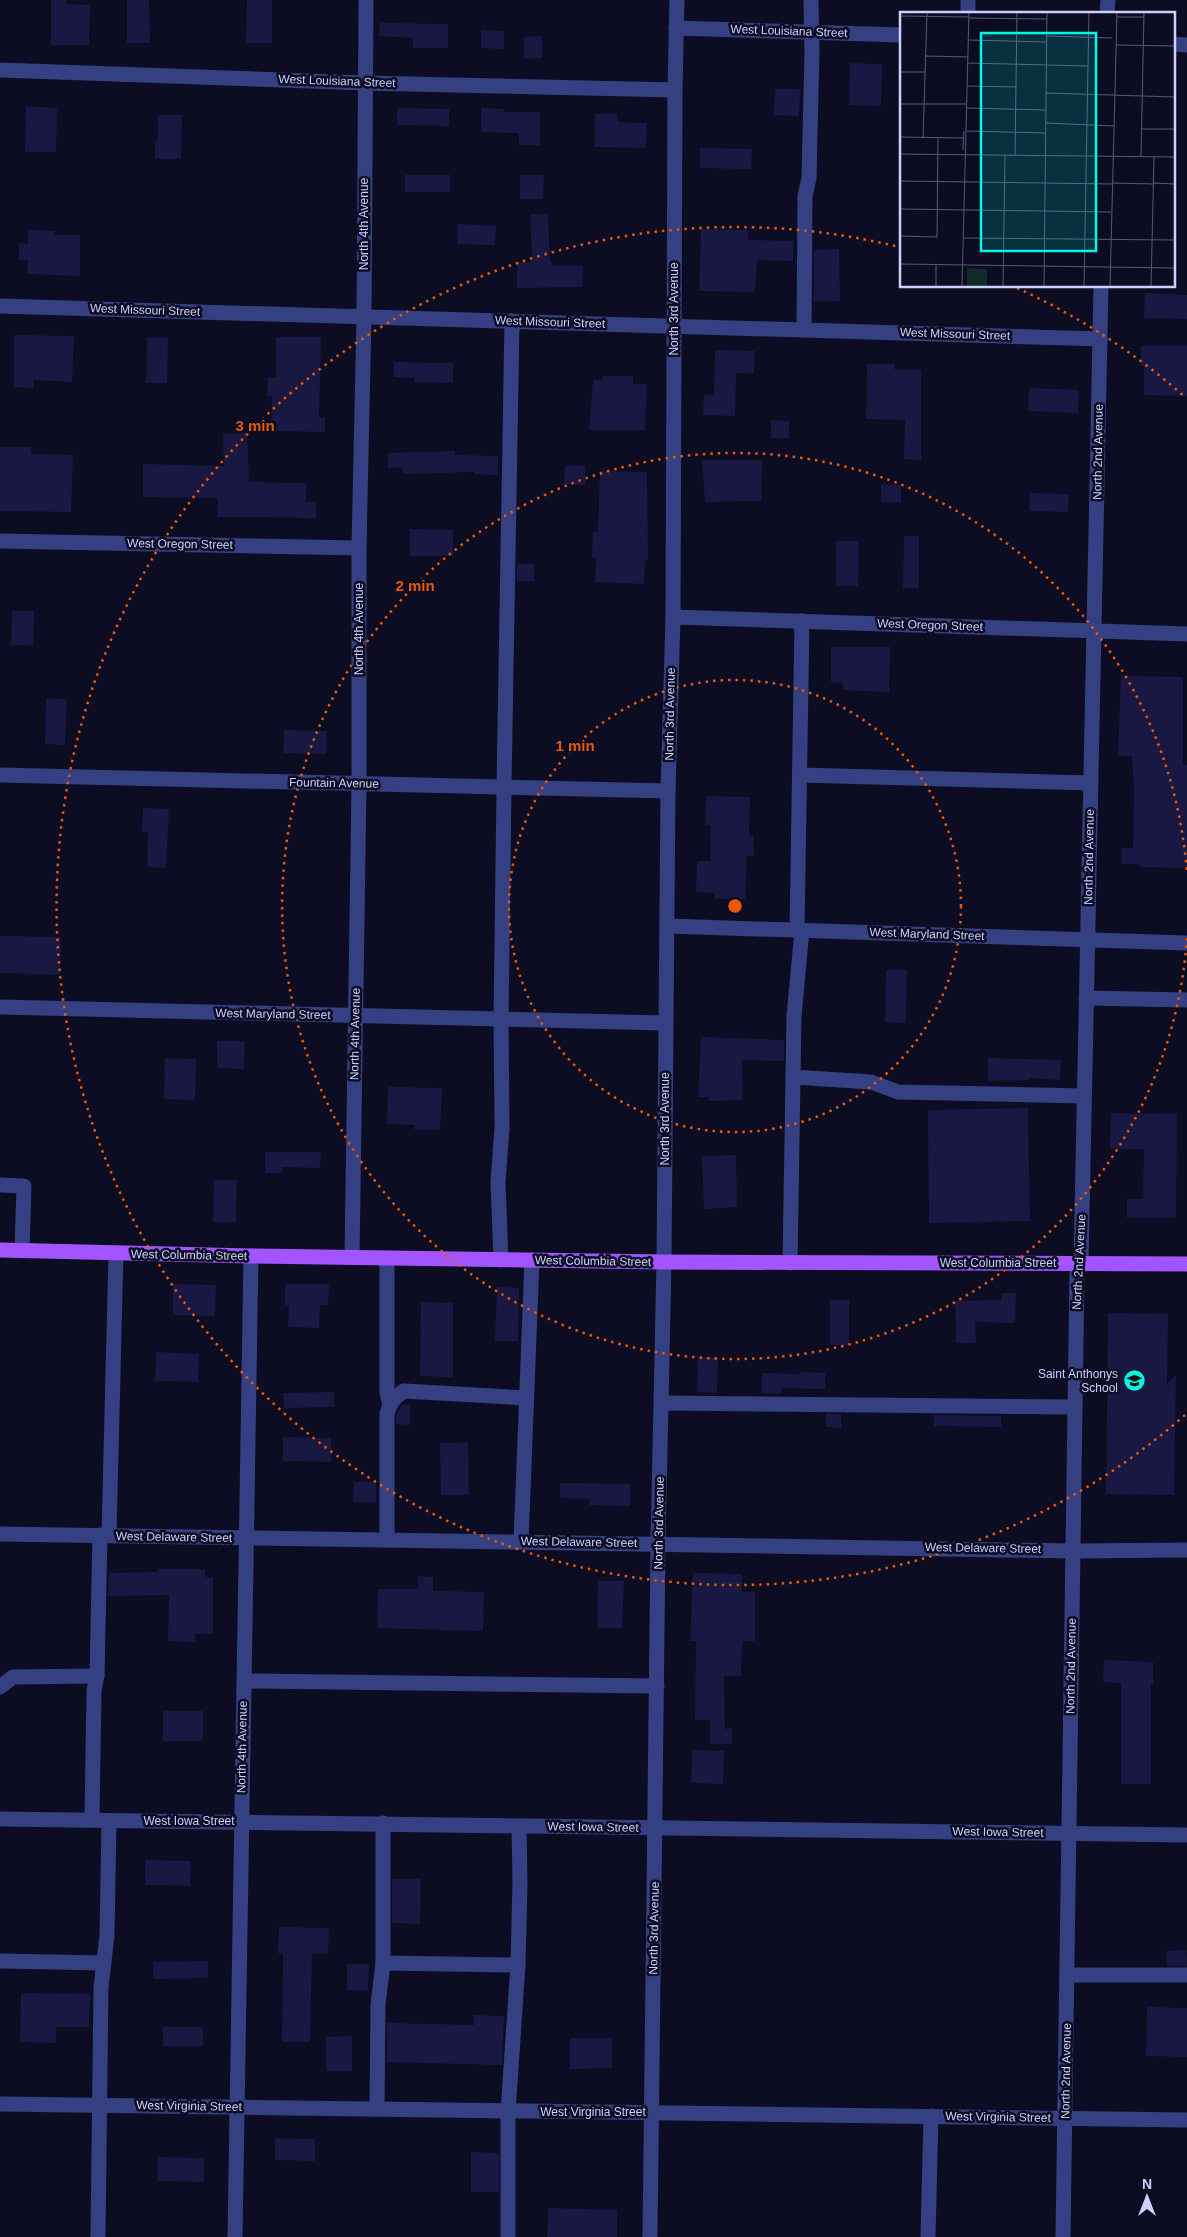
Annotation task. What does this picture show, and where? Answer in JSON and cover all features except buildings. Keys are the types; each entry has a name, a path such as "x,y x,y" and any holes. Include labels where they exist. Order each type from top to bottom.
{"main road":[{"name":"West Columbia Street","path":"0,1250 664,1262 1187,1264"}],"street":[{"name":"North 4th Avenue","path":"352,1257 359,783 359,548 364,317 366,0"},
{"name":"North 3rd Avenue","path":"650,2237 658,1543 664,1262 668,790 673,617 677,0"},
{"path":"804,330 805,196 809,178 812,52 811,0"},
{"name":"West Louisiana Street","path":"676,28 900,35"},
{"path":"1174,44 1187,45"},
{"name":"West Louisiana Street","path":"0,70 365,83 675,90"},
{"name":"North 2nd Avenue","path":"1064,2237 1066,1975 1077,1272 1081,1263 1102,288"},
{"name":"West Missouri Street","path":"0,306 1100,339"},
{"path":"501,1260 498,1182 502,1128 501,1019 512,321"},
{"name":"West Oregon Street","path":"0,540 359,548"},
{"name":"West Oregon Street","path":"673,617 1187,634"},
{"path":"790,1263 794,1016 800,930 802,621"},
{"name":"Fountain Avenue","path":"0,775 668,790"},
{"path":"800,775 1091,783"},
{"name":"West Maryland Street","path":"668,926 1187,943"},
{"path":"1086,998 1187,1000"},
{"name":"West Maryland Street","path":"0,1007 665,1023"},
{"path":"793,1077 871,1082 898,1092 1084,1096"},
{"path":"0,1185 24,1186 22,1250"},
{"path":"92,1820 94,1690 97,1676 105,1536 116,1253"},
{"name":"North 4th Avenue","path":"235,2237 251,1256"},
{"path":"387,1258 387,1393 390,1404"},
{"path":"521,1542 532,1260"},
{"path":"387,1540 387,1414 395,1396 404,1391 526,1398"},
{"path":"662,1403 1075,1407"},
{"name":"West Delaware Street","path":"0,1534 1073,1551 1187,1550"},
{"path":"0,1687 13,1677 97,1676"},
{"path":"244,1681 657,1686"},
{"name":"West Iowa Street","path":"0,1819 1187,1835"},
{"path":"98,2237 101,1987 107,1917 109,1821"},
{"path":"377,2109 378,2005 383,1962 383,1823"},
{"path":"508,2237 508,2112 518,1965 519,1826"},
{"path":"0,1961 104,1963"},
{"path":"383,1962 445,1965 518,1965"},
{"path":"1066,1975 1187,1975"},
{"name":"West Virginia Street","path":"0,2104 1187,2120"},
{"path":"928,2237 931,2116"}],"place":[{"name":"Saint Anthonys School","path":"1134,1381"}]}
